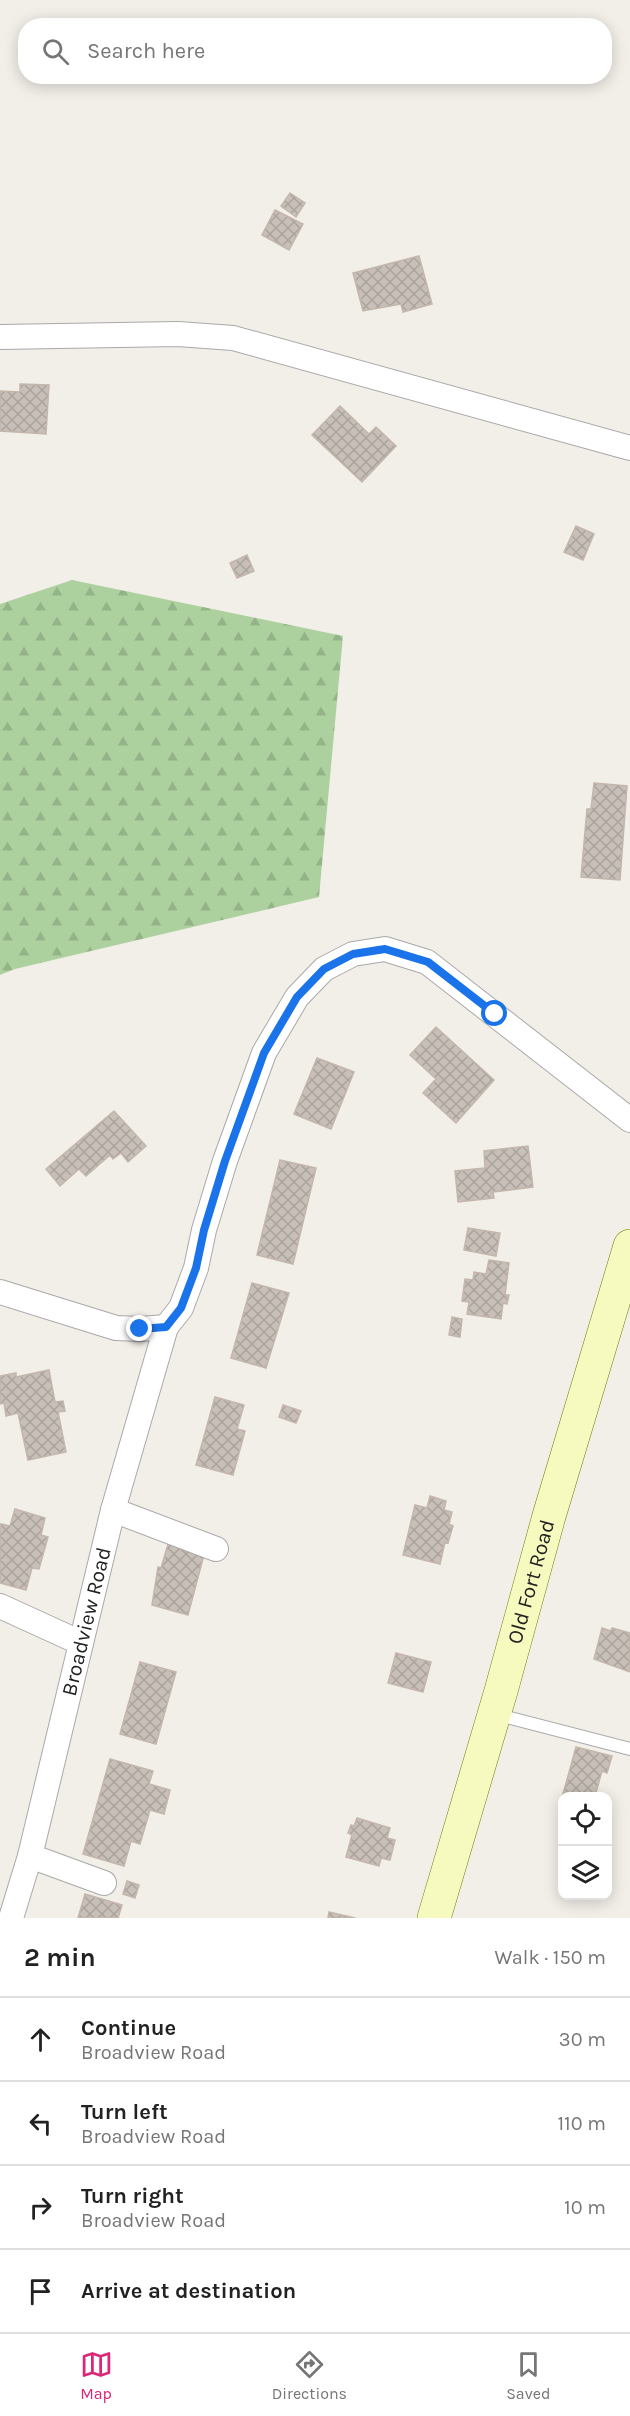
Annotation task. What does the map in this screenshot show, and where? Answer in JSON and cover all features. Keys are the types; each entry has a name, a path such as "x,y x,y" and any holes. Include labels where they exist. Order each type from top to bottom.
{"main road":[{"name":"Old Fort Road","path":"434,1918 549,1516 630,1246"}],"street":[{"path":"0,337 178,334 233,338 630,448"},
{"name":"Broadview Road","path":"11,1918 30,1856 113,1510 166,1327 181,1308 196,1268 204,1230 225,1161 264,1053 297,997 324,969 353,954 385,949 428,962 630,1120"},
{"path":"0,1292 116,1328 166,1327"},
{"path":"113,1510 216,1549"},
{"path":"0,1606 81,1643"},
{"path":"30,1856 104,1883"}],"lane":[{"path":"494,1714 630,1749"}],"green space":[{"path":"72,580 343,636 319,897 15,969 0,975 0,604"}],"building":[{"path":"290,193 305,203 296,217 281,206"},
{"path":"275,210 303,224 289,250 262,235"},
{"path":"419,256 432,304 403,312 401,304 363,311 353,273"},
{"path":"20,384 49,385 46,434 0,431 0,391 20,392"},
{"path":"340,406 369,434 376,427 396,446 362,482 312,435"},
{"path":"576,526 594,534 583,560 564,552"},
{"path":"247,555 254,571 237,578 230,563"},
{"path":"594,783 627,786 620,880 581,877 587,809 591,809"},
{"path":"436,1027 494,1080 456,1123 423,1093 436,1079 410,1055"},
{"path":"317,1058 354,1072 331,1129 294,1114"},
{"path":"114,1111 146,1146 128,1162 121,1153 113,1159 110,1155 86,1176 79,1169 60,1186 46,1169"},
{"path":"528,1146 533,1187 493,1192 494,1198 458,1202 455,1171 485,1168 484,1151"},
{"path":"280,1160 316,1168 293,1264 257,1255"},
{"path":"468,1228 500,1233 496,1256 464,1250"},
{"path":"489,1260 509,1263 505,1295 509,1295 507,1304 503,1303 501,1319 467,1314 469,1302 462,1301 465,1279 473,1280 474,1272 486,1274"},
{"path":"252,1283 289,1293 266,1368 231,1358"},
{"path":"452,1317 462,1319 460,1337 449,1335"},
{"path":"49,1370 55,1402 63,1401 65,1411 58,1412 66,1452 28,1460 18,1413 6,1416 4,1403 0,1404 0,1376 16,1373 16,1377"},
{"path":"215,1397 244,1405 237,1429 245,1431 233,1475 196,1465"},
{"path":"283,1405 301,1411 296,1423 279,1417"},
{"path":"430,1496 446,1501 444,1510 452,1512 449,1524 453,1526 448,1543 445,1542 440,1564 403,1555 415,1505 427,1508"},
{"path":"15,1509 45,1518 41,1535 48,1537 39,1569 32,1568 26,1590 0,1583 1,1524 10,1526"},
{"path":"169,1541 205,1551 188,1615 152,1605 158,1567 161,1568"},
{"path":"602,1628 630,1633 630,1672 594,1659"},
{"path":"396,1653 431,1662 423,1692 388,1683"},
{"path":"140,1662 176,1672 156,1744 120,1734"},
{"path":"576,1747 612,1756 607,1773 602,1771 596,1792 563,1792"},
{"path":"110,1759 153,1771 149,1784 170,1790 164,1814 150,1810 140,1844 131,1841 124,1866 83,1854"},
{"path":"357,1818 390,1828 387,1838 395,1840 390,1860 381,1858 379,1866 346,1857 352,1835 348,1833"},
{"path":"127,1881 139,1885 135,1898 123,1894"},
{"path":"85,1894 122,1905 118,1918 78,1918"},
{"path":"329,1912 355,1918 328,1918"}],"route":[{"path":"140,1329 166,1327 181,1308 196,1268 204,1230 225,1161 264,1053 297,997 324,969 353,954 385,949 428,962 495,1014"}]}
